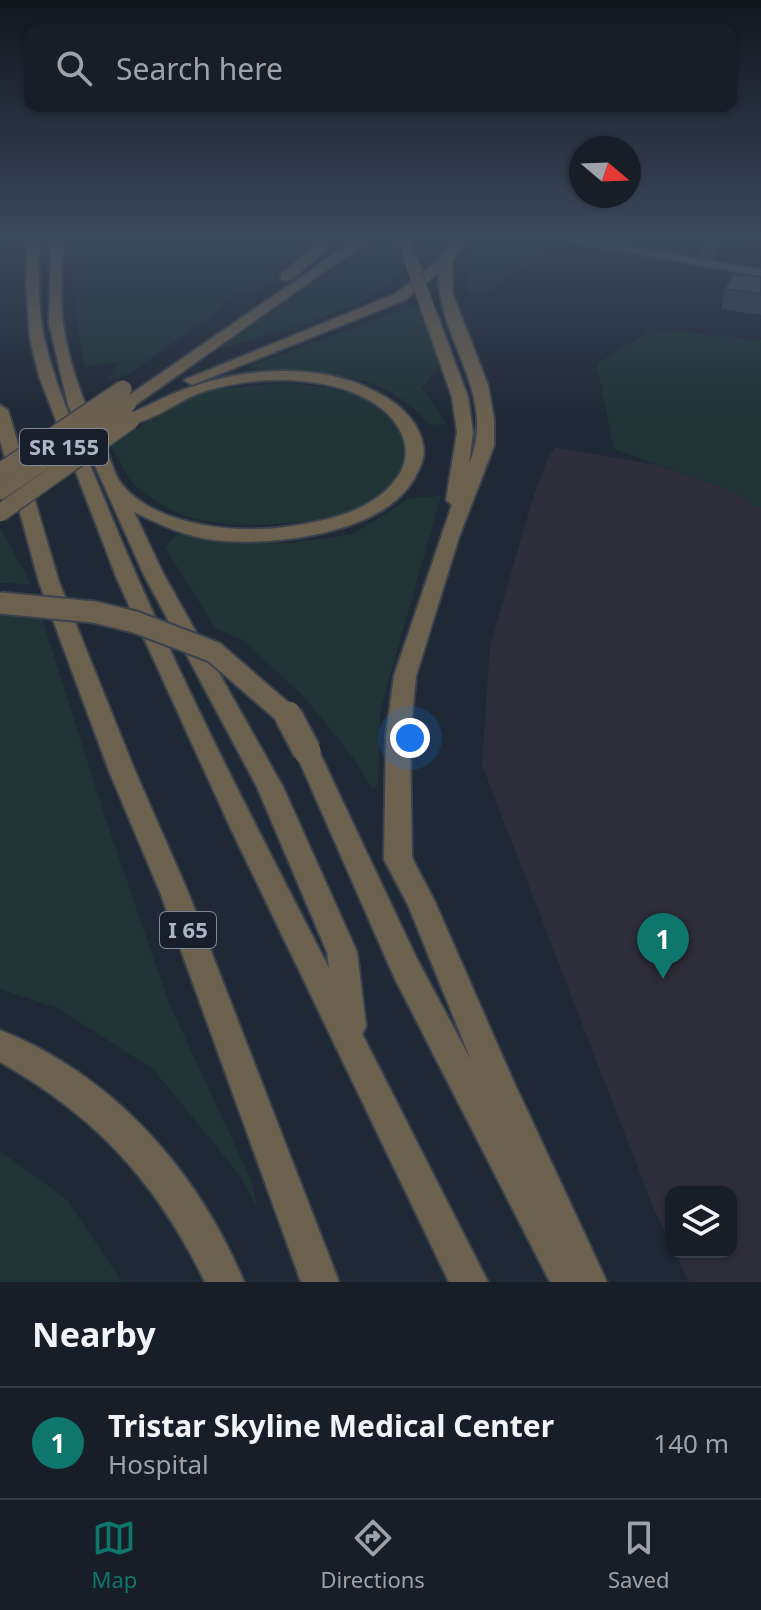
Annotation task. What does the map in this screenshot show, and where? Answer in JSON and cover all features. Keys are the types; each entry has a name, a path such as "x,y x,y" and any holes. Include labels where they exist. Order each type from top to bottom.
{"highway":[{"path":"33,298 37,339 47,376 127,579 244,829 469,1282"},
{"path":"56,298 56,323 76,405 154,575 270,787 342,952 352,1043"},
{"name":"SR 155","path":"0,470 36,448 127,404 262,298"},
{"name":"SR 155","path":"0,491 280,298"},
{"path":"0,513 127,404 398,298"},
{"path":"424,298 460,397 465,432 449,537"},
{"path":"447,298 480,385 486,419 485,446 449,537 405,676 398,736 398,859 421,902 500,1090 588,1282"},
{"path":"109,475 123,497 163,519 215,534 270,533 338,523 378,505 396,493 413,465 415,450 409,428 385,402 356,388 314,379 258,378 211,384 171,398 127,404"},
{"name":"I 65","path":"0,410 49,582 122,771 174,892 320,1282"},
{"path":"0,482 17,529 49,582"},
{"path":"0,603 79,610 121,619 214,652 241,671 286,711 406,969 570,1282"},
{"path":"0,1046 75,1088 125,1130 168,1179 200,1230 225,1282"}],"shaded area":[{"path":"555,447 658,465 733,491 761,510 761,1282 689,1282 678,1258 737,1258 737,1186 665,1186 665,1232 482,765 490,646 547,460"}],"green space":[{"path":"74,298 232,298 216,313 127,375 108,379 118,362 84,367"},
{"path":"292,298 368,298 318,319 217,350"},
{"path":"419,304 439,368 422,388 447,424 430,425 389,391 367,382 323,374 247,367"},
{"path":"652,329 761,340 761,510 733,491 614,449 597,364"},
{"path":"283,383 335,389 369,400 384,409 396,421 407,441 407,459 397,481 381,496 333,516 276,524 223,523 185,516 148,496 132,482 111,446 184,398 206,390"},
{"path":"441,496 380,711 378,784 373,789 352,756 305,698 244,641 215,628 165,547 177,534 233,544 291,543 353,534 410,498"},
{"path":"0,527 31,584 0,583"},
{"path":"0,606 39,609 107,823 169,1003 252,1182 257,1207 238,1173 154,1070 58,1008 0,989"},
{"path":"0,1151 67,1200 122,1282 0,1282"}],"place":[{"name":"Tristar Skyline Medical Center","path":"663,979"}]}
